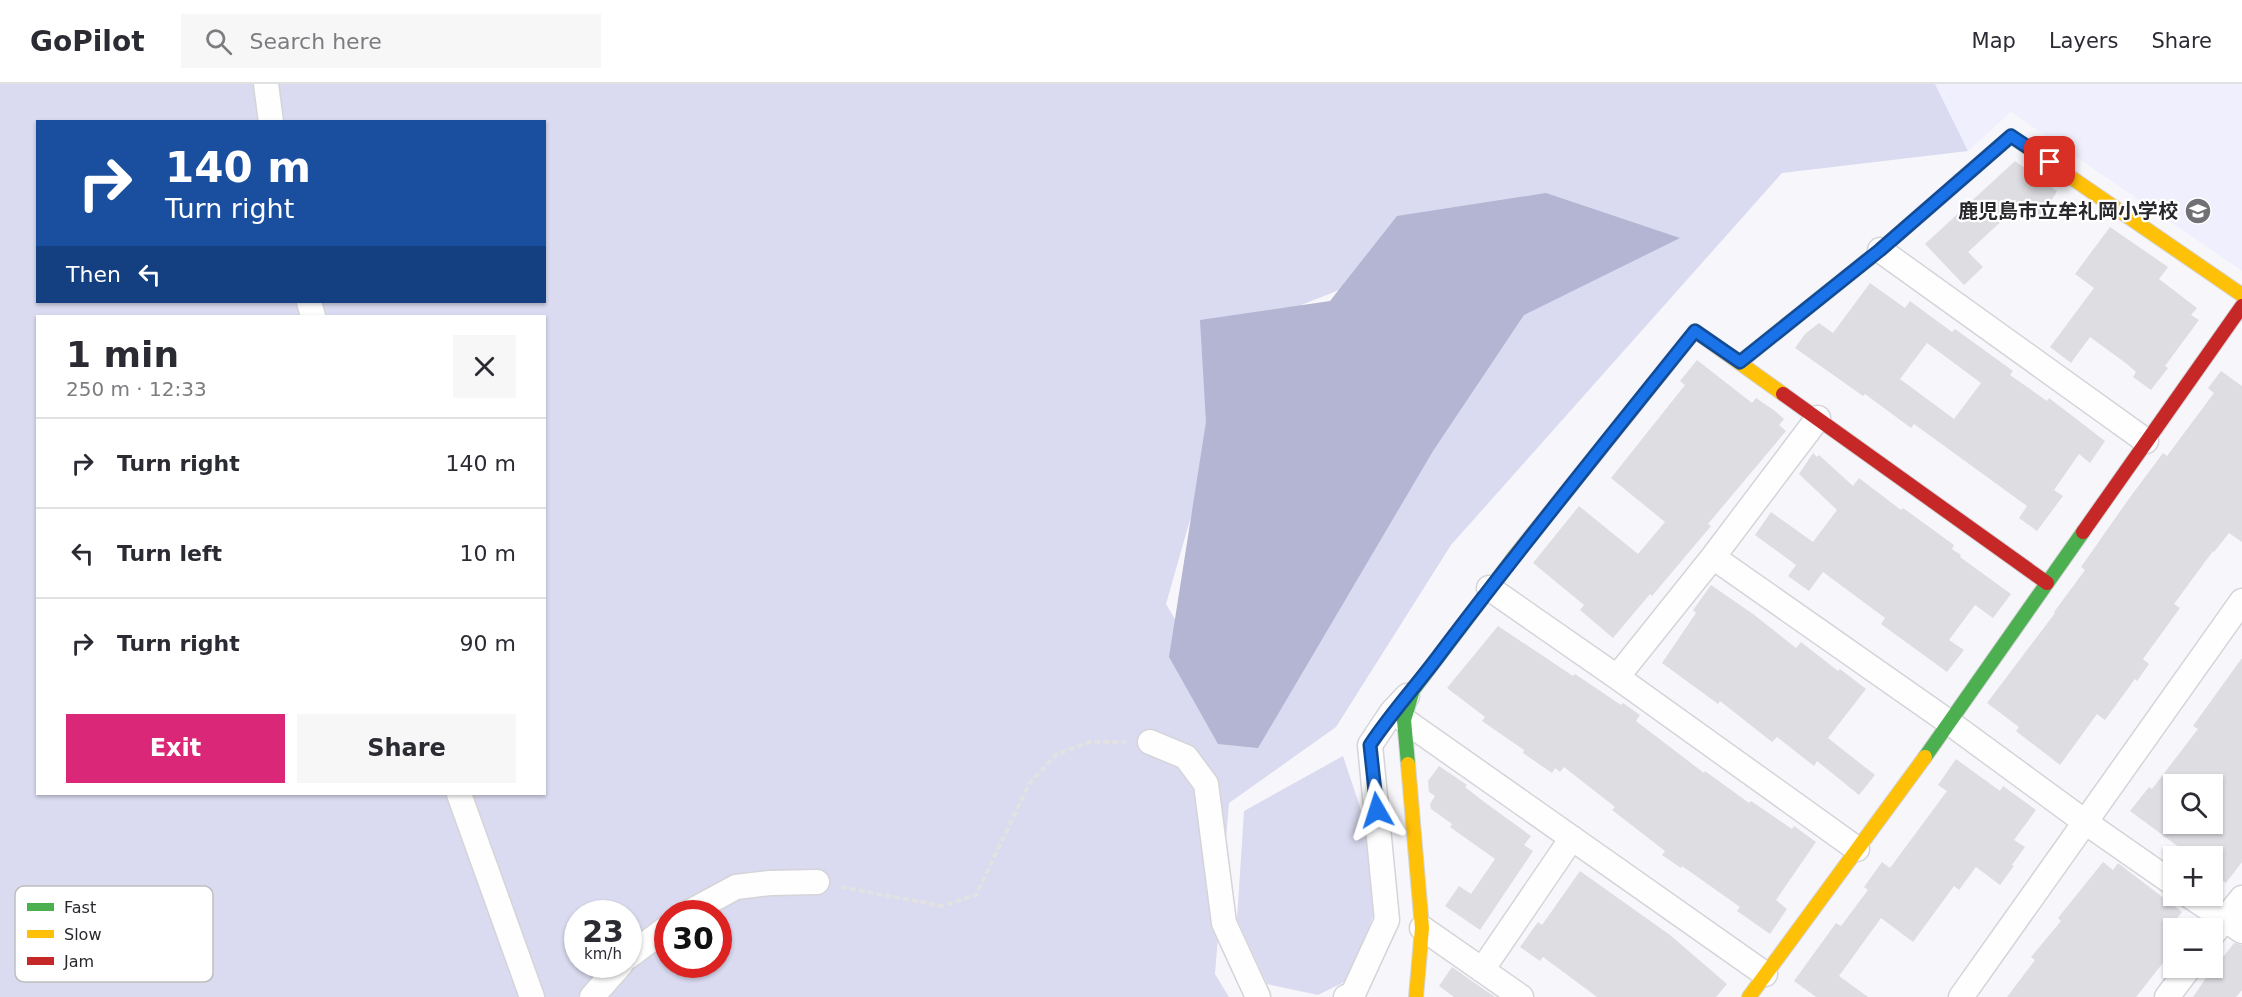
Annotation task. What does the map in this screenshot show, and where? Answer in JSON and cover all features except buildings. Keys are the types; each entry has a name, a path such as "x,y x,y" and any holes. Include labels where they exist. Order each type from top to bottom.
{"street":[{"path":"266,84 271,120"},
{"path":"1740,362 1880,250 2011,136 2242,295"},
{"path":"1880,250 2146,441"},
{"path":"1749,997 1950,723 2242,306"},
{"path":"1346,997 1353,994 1388,920 1370,745 1392,712 1413,690 1490,588 1695,331 2047,583"},
{"path":"1617,677 1713,557 1818,418"},
{"path":"1713,557 2163,876"},
{"path":"1490,588 1857,849"},
{"path":"1961,997 2242,601"},
{"path":"1413,690 1404,720 1422,928 1416,997"},
{"path":"1404,720 1765,974"},
{"path":"1150,742 1186,757 1206,784 1224,923 1258,997"},
{"path":"459,795 532,997"},
{"path":"1482,970 1572,838"},
{"path":"711,900 736,886 817,882"},
{"path":"2201,906 2226,929 2242,898"},
{"path":"1422,928 1521,997"},
{"path":"592,997 609,978"},
{"path":"2167,997 2181,978"}],"path":[{"path":"817,882 942,906 976,895 1029,784 1057,754 1090,742 1150,742"}],"shaded area":[{"path":"0,84 1935,84 1968,151 1782,173 1451,545 1336,727 1229,803 1215,974 1229,997 0,997","holes":["1418,259 1243,734 1166,604 1245,327"]},
{"name":"鹿児島市立牟礼岡小学校","path":"1935,84 2242,84 2242,271 2011,112 1968,151"},
{"path":"1546,193 1680,238 1524,315 1433,451 1258,748 1218,744 1169,657 1206,422 1200,320 1330,301 1397,216"},
{"path":"1343,756 1370,837 1376,909 1348,980 1318,995 1267,984 1237,919 1244,811"}],"traffic: fast":[{"path":"1740,362 1880,250 2011,136 2034,152"},
{"path":"1925,757 2083,532"},
{"path":"1408,764 1404,720 1413,690 1514,557"}],"traffic: slow":[{"path":"2034,152 2242,295"},
{"path":"1514,557 1695,331 1783,394"},
{"path":"1749,997 1925,757"},
{"path":"1408,764 1422,928 1416,997"}],"traffic: jam":[{"path":"2083,532 2242,306"},
{"path":"1783,394 2047,583"}],"place":[{"name":"鹿児島市立牟礼岡小学校","path":"2198,211"}],"route":[{"path":"1377,810 1370,745 1392,712 1413,690 1490,588 1695,331 1740,362 1880,250 2011,136 2050,162"}]}
